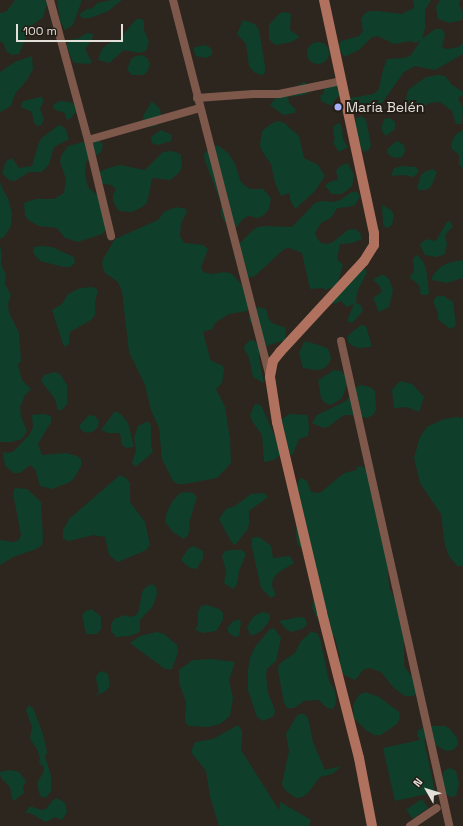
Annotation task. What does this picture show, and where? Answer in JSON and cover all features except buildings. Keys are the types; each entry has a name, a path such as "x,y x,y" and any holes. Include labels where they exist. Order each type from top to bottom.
{"street":[{"path":"50,0 88,140 111,236"},
{"path":"173,0 270,377 277,422 322,613 359,758 372,826"},
{"path":"270,377 273,361 280,352 364,261 374,245 374,233 324,0"},
{"path":"197,98 253,94 279,94 341,81"},
{"path":"88,140 200,108"},
{"path":"341,341 449,826"},
{"path":"410,826 437,808"}],"green space":[{"path":"15,0 47,0 47,4 43,17 30,27 19,54 12,55 7,52 3,43 0,41 0,13 6,12"},
{"path":"57,0 82,0 73,25 65,30 60,21"},
{"path":"122,0 108,11 90,18 81,18 80,14 87,9 93,8 97,3"},
{"path":"413,0 431,0 425,10 425,28 422,39 435,29 441,29 445,34 442,47 447,49 459,47 463,43 463,54 435,70 415,66 404,72 382,103 377,106 357,110 346,105 350,98 374,94 379,89 387,59 405,58 411,55 421,40 416,43 411,41 394,44 378,36 372,37 359,50 344,57 338,46 341,41 359,36 363,31 361,19 365,13 377,11 402,14 414,8"},
{"path":"440,0 460,0 459,5 463,13 462,20 450,23 438,19 436,7"},
{"path":"285,12 291,14 290,30 300,37 291,42 275,45 269,39 269,25 280,13"},
{"path":"136,19 142,19 144,21 144,30 149,42 146,51 139,53 124,50 109,63 98,60 102,49 107,44 119,40"},
{"path":"243,20 255,24 259,30 265,66 265,73 262,75 255,73 249,66 246,44 237,34"},
{"path":"87,33 93,34 92,40 85,49 92,62 88,64 75,63 72,60 66,45 70,40 79,38"},
{"path":"318,42 322,43 328,49 328,57 322,63 318,64 314,63 308,57 307,53 308,49 314,43"},
{"path":"206,45 212,49 212,55 206,58 196,56 193,49 195,47"},
{"path":"142,55 147,58 150,64 148,70 144,75 132,75 127,70 131,59"},
{"path":"32,56 33,69 27,80 15,94 11,106 0,112 0,72 15,62"},
{"path":"439,75 445,76 452,85 463,92 463,95 458,98 463,108 462,124 456,124 452,111 440,102 430,103 417,110 407,110 406,100 408,90 426,77"},
{"path":"337,79 341,94 334,101 332,106 321,101 320,95 323,95 326,83"},
{"path":"304,82 310,86 312,91 304,95 288,97 289,103 296,110 294,113 283,115 270,105 275,99"},
{"path":"41,97 44,100 40,109 44,120 41,125 38,126 34,123 32,112 21,107 21,105 23,101"},
{"path":"60,101 74,104 76,111 71,118 67,120 64,112 53,108 54,104"},
{"path":"152,101 160,109 161,116 160,121 156,126 150,127 144,124 143,116"},
{"path":"362,116 366,120 371,145 369,150 363,152 357,137 355,125 356,118"},
{"path":"390,118 395,122 395,129 386,136 382,131 382,125 384,119"},
{"path":"278,121 284,123 299,136 304,158 318,165 325,176 315,191 295,209 290,199 290,193 281,196 275,183 271,164 262,151 260,145 262,131"},
{"path":"339,123 342,127 343,140 348,147 339,152 333,143 335,138 333,132 334,126"},
{"path":"59,125 65,128 69,139 54,147 49,164 45,169 41,172 29,172 15,181 9,180 2,173 6,161 12,158 19,168 32,166 39,142 43,137"},
{"path":"161,130 172,135 171,141 158,145 152,143 151,137"},
{"path":"463,130 463,169 459,164 459,155 452,149 451,144 455,135"},
{"path":"95,139 100,141 103,146 101,152 86,162 85,175 88,187 97,195 107,229 102,234 78,242 65,238 57,228 39,226 28,220 25,215 24,203 36,199 54,199 64,193 66,179 60,162 61,156 68,146"},
{"path":"397,141 404,145 405,151 402,157 395,158 390,156 387,149"},
{"path":"213,145 219,146 229,154 235,164 241,182 245,186 250,189 263,189 271,198 269,209 265,214 259,218 248,216 243,219 235,229 229,230 221,215 221,203 205,161 204,154"},
{"path":"170,151 181,155 182,167 179,173 170,180 152,178 147,203 132,212 119,211 113,201 113,195 116,189 111,185 99,183 97,173 120,165 145,170 163,152"},
{"path":"348,163 354,175 352,186 342,194 332,194 325,186 329,182 338,180 336,171 340,166"},
{"path":"403,166 416,167 419,172 413,177 404,175 391,176 394,168"},
{"path":"433,169 437,172 431,187 425,190 419,190 417,188 421,175 426,171"},
{"path":"0,182 8,198 12,213 11,226 4,237 0,239"},
{"path":"356,191 360,196 355,205 337,208 331,218 321,223 315,233 321,243 327,244 333,242 348,230 355,229 360,233 362,239 352,243 340,244 337,259 343,265 338,282 334,287 325,290 323,288 310,289 302,253 290,248 284,249 255,276 244,279 234,255 240,243 253,230 258,227 265,226 292,227 315,203 321,201 334,202"},
{"path":"382,205 391,210 394,215 392,225 387,228 383,223"},
{"path":"176,207 186,209 187,212 181,223 180,236 184,243 203,245 208,249 201,267 203,272 212,274 225,272 232,274 242,285 244,294 250,306 247,311 229,314 216,322 212,329 203,332 210,359 223,366 224,369 222,383 216,389 225,407 230,439 231,463 217,478 184,484 178,484 173,481 162,459 159,428 151,410 145,385 129,352 122,291 118,282 105,273 102,264 103,259 115,239 158,220 164,212"},
{"path":"450,221 453,226 445,235 447,244 445,254 437,257 425,255 420,245 422,242 428,239 434,241 437,239 447,222"},
{"path":"0,245 2,255 1,264 6,275 5,284 11,295 8,304 9,313 19,333 21,361 18,365 22,380 31,389 25,395 20,407 21,417 27,431 22,439 11,442 0,442"},
{"path":"34,247 52,247 74,257 75,263 70,267 63,267 40,261 33,253"},
{"path":"417,255 422,260 426,268 429,293 427,295 421,295 419,285 409,277 414,272 413,258"},
{"path":"463,260 463,278 447,283 432,280 432,277 439,268 448,263"},
{"path":"363,266 367,272 357,292 356,303 361,305 363,311 352,323 347,321 354,304 347,307 341,301 334,304 331,302"},
{"path":"381,275 384,275 389,279 393,290 389,307 379,312 373,298 382,292 380,286 373,280"},
{"path":"93,287 98,290 95,302 95,315 91,320 70,332 69,344 64,347 52,310 62,304 68,294 80,288"},
{"path":"437,296 444,296 453,302 456,326 450,329 438,319 438,313 433,301"},
{"path":"259,307 266,309 269,320 274,324 286,328 285,340 266,346 249,320 249,313 253,309"},
{"path":"361,325 366,326 372,347 359,348 348,342 348,336"},
{"path":"250,340 255,341 259,348 259,358 264,383 253,377 249,357 244,349 245,345"},
{"path":"304,342 309,342 327,348 331,359 328,365 323,369 316,370 303,368 299,353"},
{"path":"334,370 341,371 349,379 342,398 331,405 325,403 321,398 318,379 319,380"},
{"path":"55,372 60,374 67,385 67,404 63,409 58,411 55,399 41,381 44,375"},
{"path":"400,381 412,384 424,397 419,412 407,407 394,408 392,390"},
{"path":"361,385 370,387 375,391 376,410 373,415 367,418 354,415 344,415 328,427 324,428 312,423 317,415 346,401 355,388"},
{"path":"255,404 261,405 281,450 279,456 274,460 264,462 262,435 252,421 250,415"},
{"path":"115,411 121,414 128,423 134,447 127,448 122,445 120,433 108,433 101,430"},
{"path":"44,414 51,416 51,422 38,444 42,455 66,453 77,456 81,459 81,466 75,477 70,482 52,489 40,486 35,469 30,465 20,473 14,473 5,466 3,452 9,453 14,451 30,434 33,427 32,415"},
{"path":"289,414 306,415 308,417 309,430 308,436 299,439 293,454 290,455 281,420"},
{"path":"89,415 95,416 99,421 98,427 94,431 88,433 82,431 79,426"},
{"path":"457,417 463,418 463,566 457,566 449,556 445,545 441,514 420,483 414,458 420,437 427,427 444,419"},
{"path":"148,421 151,426 151,445 153,451 135,467 132,462 136,451 134,437 138,426"},
{"path":"362,466 367,470 369,476 369,486 388,548 388,577 390,590 399,608 404,633 404,666 415,681 419,693 413,696 405,696 394,688 381,672 369,668 363,670 355,680 344,675 340,670 340,657 335,638 321,625 312,608 315,589 312,558 297,544 295,490 299,480 301,478 307,481 311,492 320,493 344,473 357,470 356,467"},
{"path":"120,475 126,478 130,483 130,502 145,522 150,545 146,550 118,562 109,555 105,537 93,535 69,541 63,539 63,530 69,519"},
{"path":"15,488 27,489 41,502 42,545 36,549 13,557 0,565 0,540 13,542 19,540 21,535 13,493"},
{"path":"180,493 193,493 197,497 189,523 190,529 188,535 184,539 173,532 165,522 167,512 172,502"},
{"path":"264,493 268,497 249,511 249,524 247,530 235,545 232,543 219,519 226,509 235,506 251,494"},
{"path":"259,537 271,546 273,558 290,556 294,563 279,572 273,579 272,585 276,595 271,598 261,588 252,547 252,538"},
{"path":"193,546 203,551 203,558 197,569 190,568 181,560 188,549"},
{"path":"242,550 246,554 239,571 237,584 233,589 224,583 226,571 222,556 225,551"},
{"path":"152,584 156,587 157,594 153,606 140,620 140,632 129,636 116,637 111,631 111,625 114,619 125,615 131,617 136,615 139,610 142,592 146,587"},
{"path":"207,605 219,609 223,613 223,620 216,631 204,633 195,630 198,625 198,612 201,606"},
{"path":"92,609 101,617 101,629 97,634 86,634 82,615 86,611"},
{"path":"263,612 269,614 270,617 268,623 260,632 251,636 247,627 254,616"},
{"path":"299,617 305,618 307,624 304,628 292,632 287,630 279,621"},
{"path":"239,619 241,623 239,636 235,637 229,633 227,629 232,622"},
{"path":"274,628 281,638 276,661 267,669 266,675 268,693 275,710 274,716 263,721 257,717 248,690 248,670 250,658 255,647 269,630"},
{"path":"157,632 164,634 177,645 178,652 172,669 165,669 130,643 140,636"},
{"path":"311,632 317,633 320,638 329,681 335,691 336,704 333,709 327,708 319,700 304,701 294,708 287,708 284,703 278,670 279,664 295,653 301,641"},
{"path":"211,659 235,662 229,680 233,698 230,716 220,724 208,727 189,726 185,722 186,702 179,683 179,670 193,660"},
{"path":"102,671 108,674 110,686 106,691 95,696 99,692 96,679 97,674"},
{"path":"365,692 379,697 399,712 400,718 397,724 381,735 374,735 366,730 354,718 353,705 359,695"},
{"path":"29,705 33,708 43,734 47,752 45,757 51,775 51,791 46,798 40,796 37,783 43,773 44,767 39,763 40,758 37,749 30,739 32,727 26,710"},
{"path":"298,714 304,714 308,718 313,742 325,770 342,766 332,774 320,777 308,793 302,797 296,798 285,790 282,784 289,751 286,734"},
{"path":"238,725 242,731 241,750 279,810 280,802 311,820 310,826 219,826 210,796 206,771 191,752 195,742 213,739"},
{"path":"429,726 445,726 450,729 457,738 458,745 453,750 446,751 427,740 424,740 435,792 395,801 383,748 420,740 417,735 418,730"},
{"path":"450,768 456,771 459,784 456,796 450,797 445,793 442,776 445,770"},
{"path":"10,770 19,772 26,781 23,787 24,793 15,800 12,799 10,787 1,778 0,774 0,772"},
{"path":"57,798 65,803 67,812 62,820 55,817 46,822 30,813 25,813 30,806 41,810 46,809 52,801"},
{"path":"422,799 428,808 412,819 406,810"}],"place":[{"name":"María Belén","path":"338,107"}]}
